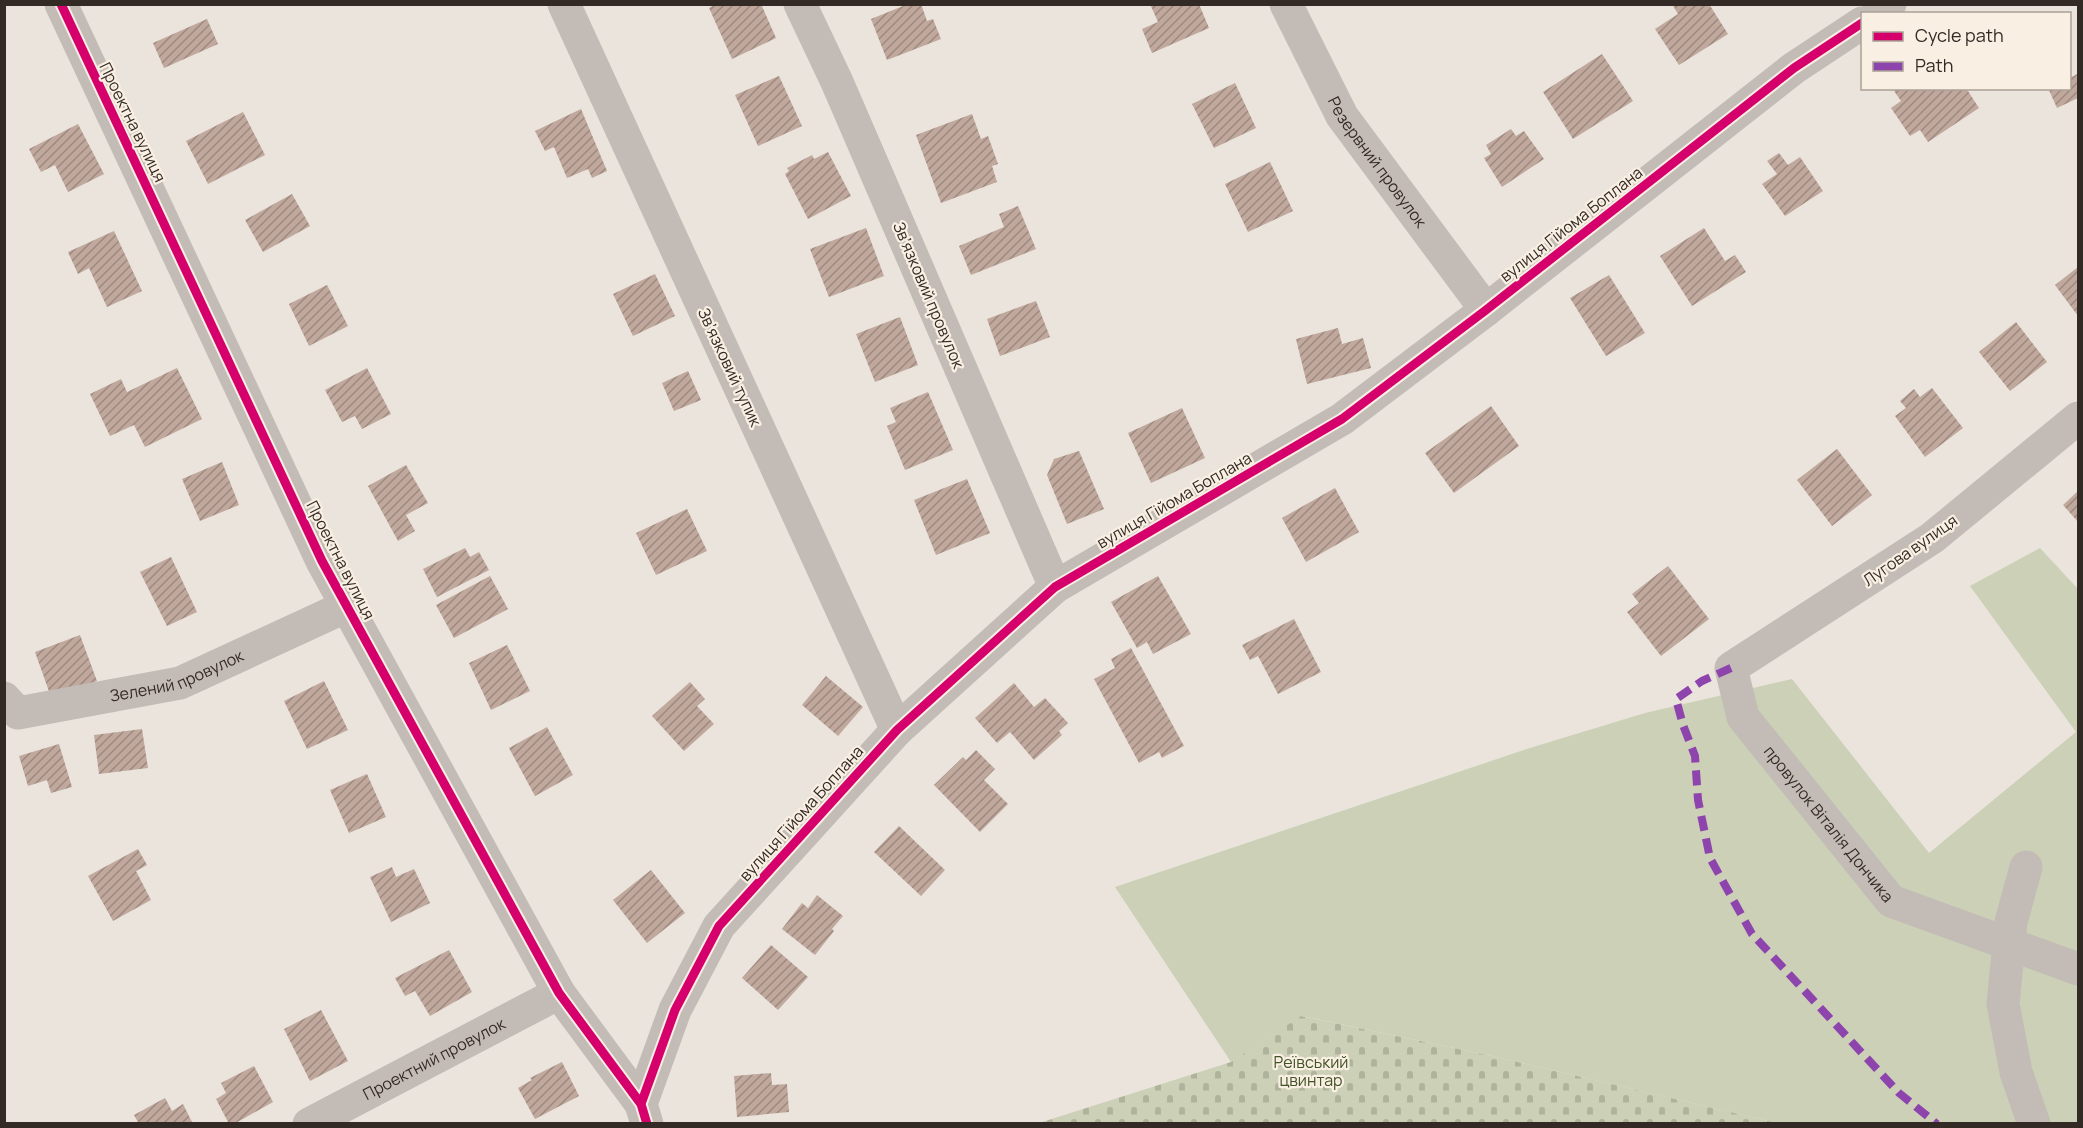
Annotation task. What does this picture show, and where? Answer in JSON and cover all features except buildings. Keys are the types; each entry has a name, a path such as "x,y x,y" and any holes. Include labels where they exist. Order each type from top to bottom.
{"street":[{"name":"Проектна вулиця","path":"60,4 322,561 559,993 644,1114"},
{"name":"Звʼязковий тупик","path":"564,4 897,730"},
{"name":"Звʼязковий провулок","path":"800,4 842,93 1055,587"},
{"name":"Резервний провулок","path":"1286,4 1342,116 1486,310"},
{"name":"вулиця Гійома Боплана","path":"644,1114 675,1010 719,926 897,730 1055,587 1342,419 1486,310 1794,68 1861,24"},
{"name":"Лугова вулиця","path":"1731,668 1932,538 2079,417"},
{"name":"Зелений провулок","path":"4,698 18,713 180,683 347,606"},
{"name":"провулок Віталія Дончика","path":"1731,668 1743,717 1891,901 2079,969"},
{"path":"2026,867 2011,922 2003,1004 2016,1072 2034,1124"},
{"name":"Проектний провулок","path":"309,1124 559,993"}],"green space":[{"path":"2040,548 2078,589 2078,1123 1777,1123 1492,1056 1302,1016 1231,1062 1115,887 1530,748 1645,713 1792,679 1929,853 2076,732 1970,586"},
{"name":"Реївський цвинтар","path":"1301,1016 1492,1056 1777,1123 1039,1123 1231,1062"}],"marked path":[{"path":"1731,668 1702,681 1676,699 1695,756 1698,800 1710,858 1752,934 1899,1093 1937,1124"}],"cycle path":[{"path":"61,4 322,561 559,993 641,1104"},
{"path":"647,1124 641,1104 675,1010 719,926 897,730 1055,587 1342,419 1486,310 1794,68 1861,24"}]}
